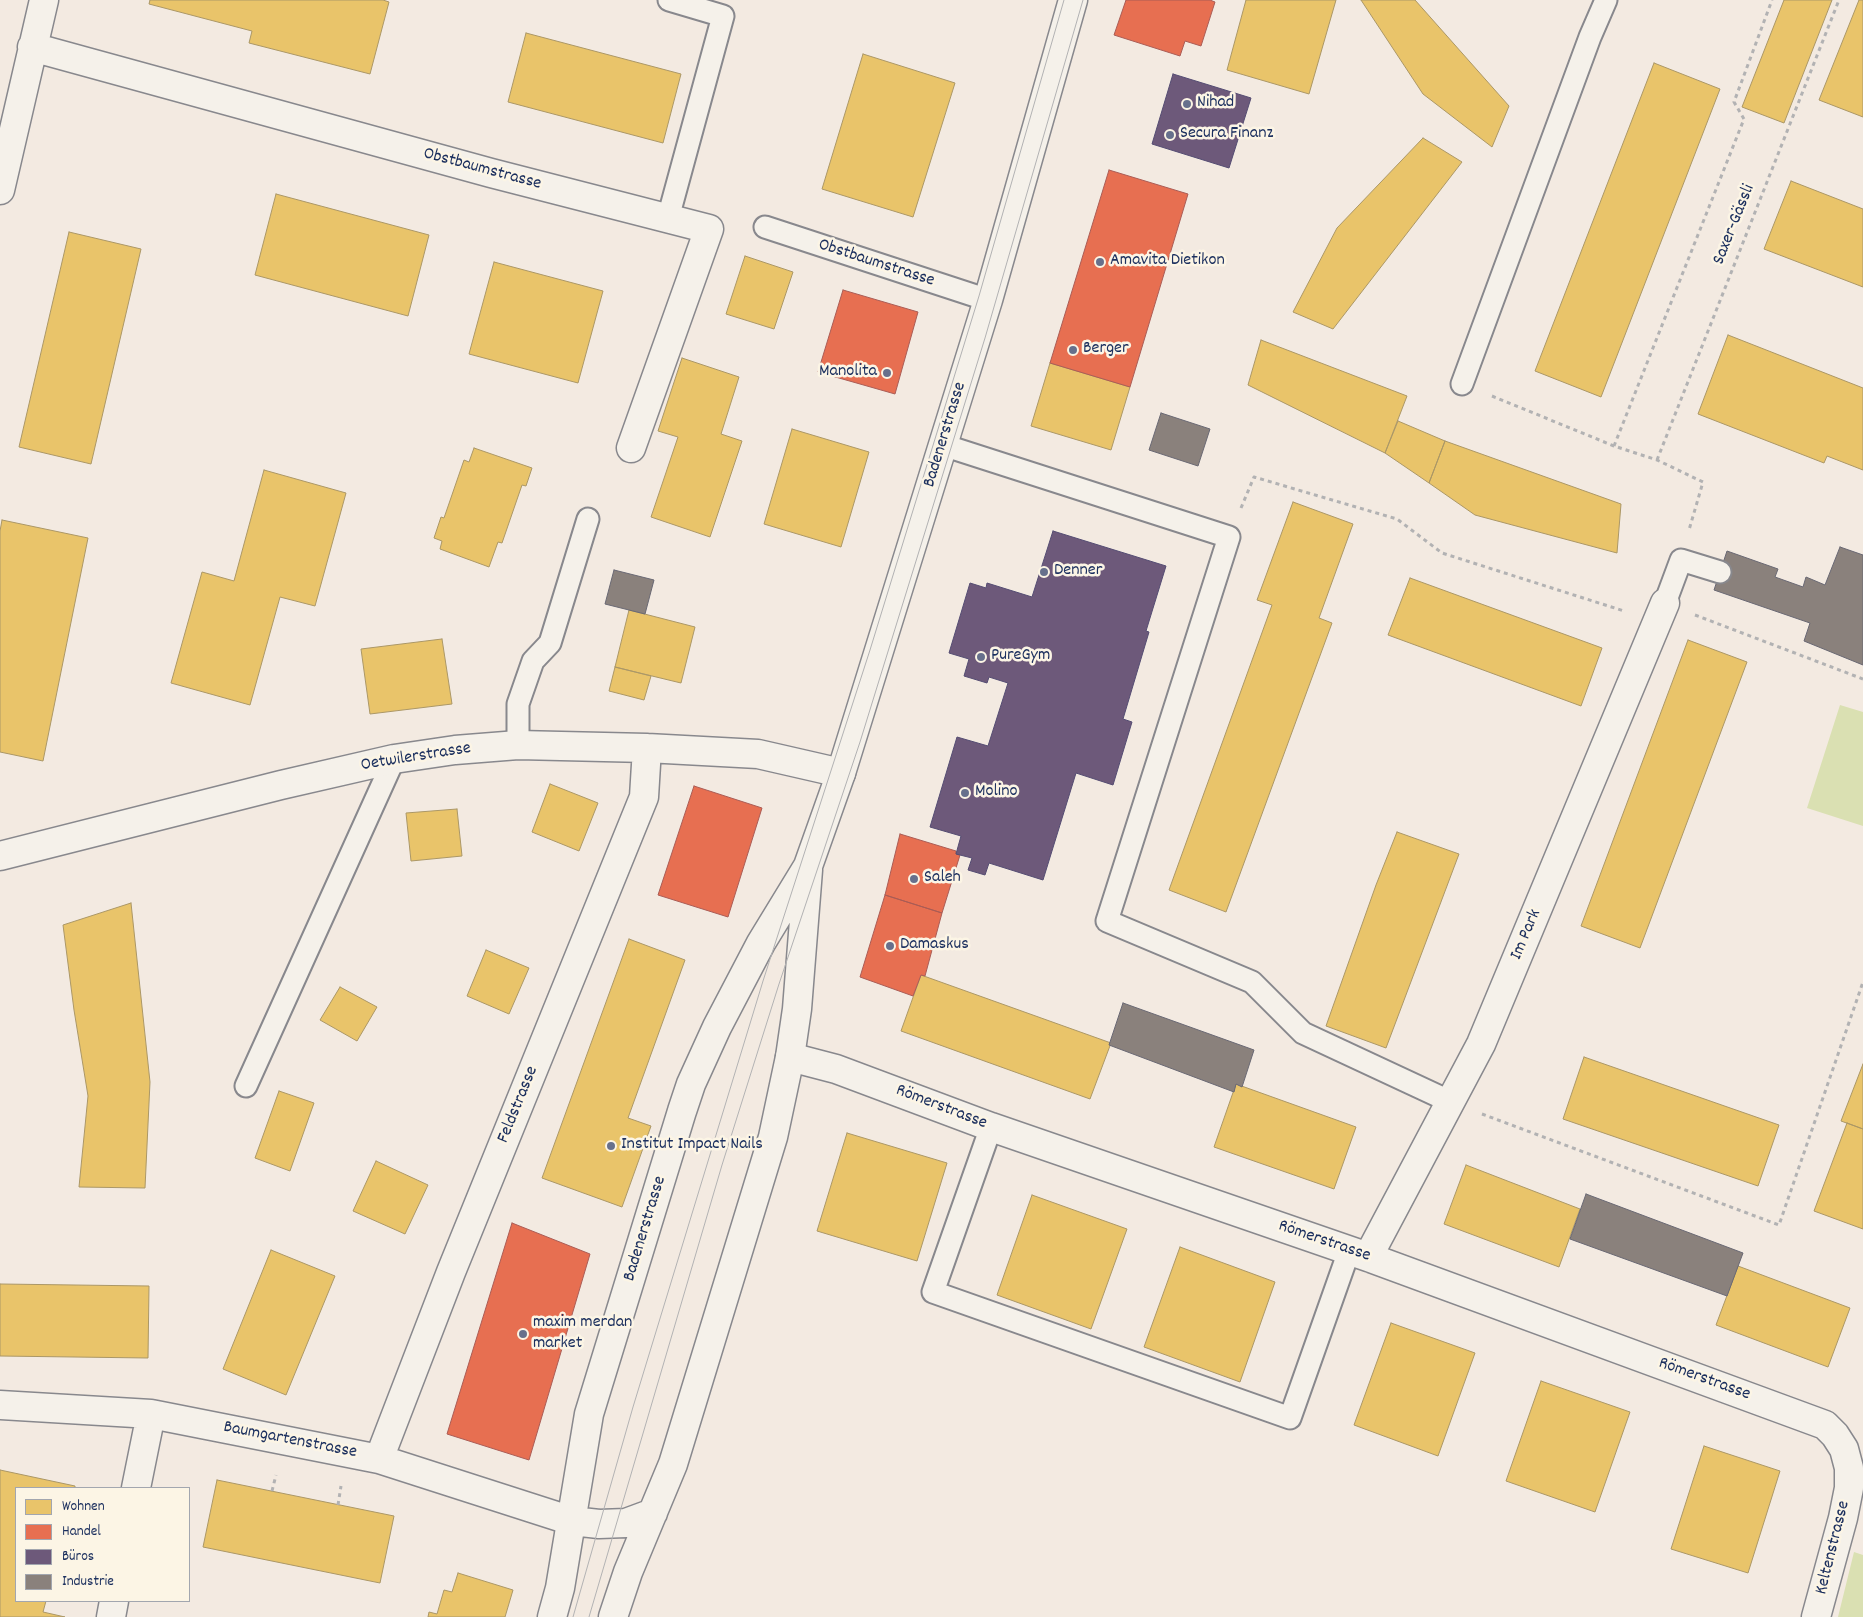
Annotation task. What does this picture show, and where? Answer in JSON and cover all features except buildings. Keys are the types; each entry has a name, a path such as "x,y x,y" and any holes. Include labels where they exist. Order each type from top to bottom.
{"street":[{"path":"0,190 44,0"},
{"name":"Badenerstrasse","path":"552,1617 560,1588 589,1414 691,1084 717,1027 761,943 808,866 841,773 988,300 1073,0"},
{"name":"Obstbaumstrasse","path":"32,47 491,173 709,230 631,448"},
{"name":"Im Park","path":"1358,1254 1451,1102 1482,1044 1662,613"},
{"name":"Oetwilerstrasse","path":"0,856 281,785 394,759 455,750 518,745 647,748 758,754 841,773"},
{"name":"Feldstrasse","path":"379,1459 451,1272 644,797 647,748"},
{"name":"Badenerstrasse","path":"613,1617 628,1572 673,1464 773,1137 790,1057 797,1009 808,866"},
{"name":"Römerstrasse","path":"790,1057 836,1069 991,1127 1358,1254 1800,1415 1825,1425 1835,1435 1844,1449"},
{"name":"Baumgartenstrasse","path":"0,1405 151,1414 379,1459 572,1521 598,1524 626,1523 653,1514"},
{"path":"136,1487 151,1414"},
{"name":"Keltenstrasse","path":"1816,1617 1843,1518 1849,1488 1848,1468 1844,1449"},
{"path":"111,1617 114,1602"}],"lane":[{"path":"668,218 723,16 669,0"},
{"path":"1462,384 1590,37 1606,0"},
{"name":"Obstbaumstrasse","path":"764,227 988,300"},
{"path":"943,445 1229,537 1106,921 1252,982 1303,1033 1451,1102"},
{"path":"518,745 518,704 533,661 550,643 588,519"},
{"path":"1662,613 1681,560 1720,572"},
{"path":"246,1086 394,759"},
{"path":"991,1127 934,1292 1290,1418 1358,1254"}],"path":[{"path":"1614,446 1744,119 1734,102 1772,0"},
{"name":"Saxer-Gässli","path":"1657,460 1839,0"},
{"path":"1462,384 1614,446 1657,460 1703,482 1681,560"},
{"path":"1243,502 1254,476 1398,519 1442,553 1662,613 1863,679"},
{"path":"1451,1102 1780,1225 1863,982"}],"green space":[{"path":"1840,705 1863,712 1863,826 1807,808"},
{"path":"1854,1552 1863,1555 1863,1617 1838,1617"}],"tram line":[{"path":"573,1617 633,1407 763,981 870,650 979,296 1064,0"},
{"path":"589,1617 722,1165 779,984 860,742 985,338 1083,0"}],"place":[{"name":"Nihad","path":"1187,104"},
{"name":"Secura Finanz","path":"1170,135"},
{"name":"Amavita Dietikon","path":"1100,262"},
{"name":"Berger","path":"1073,350"},
{"name":"Manolita","path":"887,373"},
{"name":"Denner","path":"1044,572"},
{"name":"PureGym","path":"981,657"},
{"name":"Molino","path":"965,793"},
{"name":"Saleh","path":"914,879"},
{"name":"Damaskus","path":"890,946"},
{"name":"Institut Impact Nails","path":"611,1146"},
{"name":"maxim merdan market","path":"523,1334"}]}
